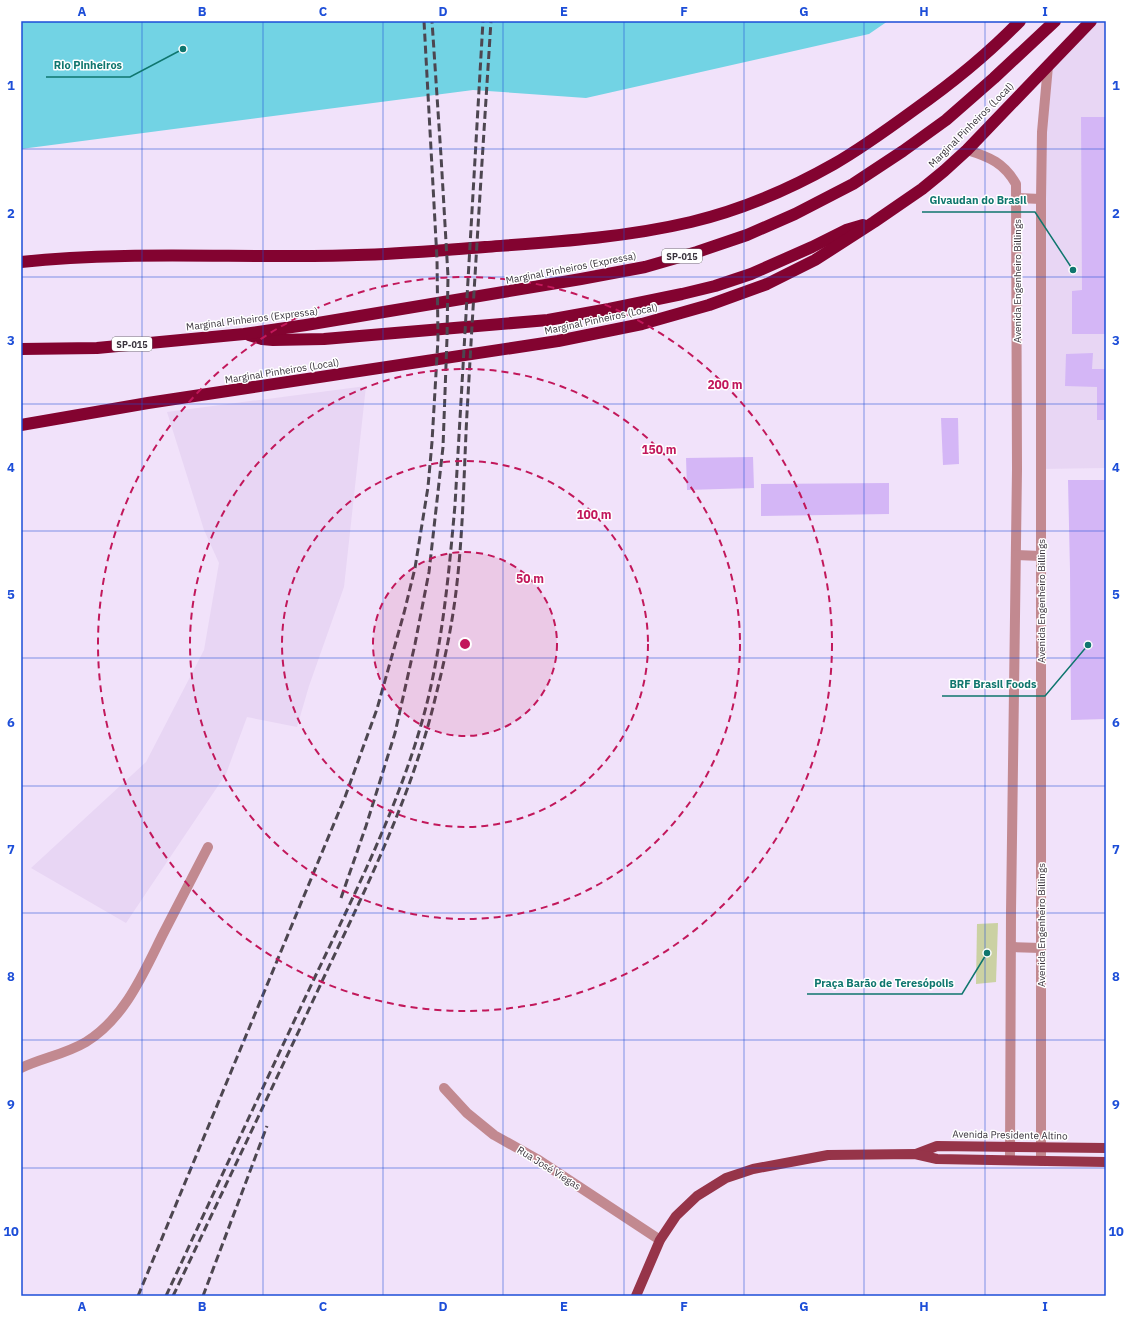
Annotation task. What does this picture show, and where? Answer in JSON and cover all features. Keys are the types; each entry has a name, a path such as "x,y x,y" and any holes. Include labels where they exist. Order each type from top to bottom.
{"highway":[{"path":"21,262 50,259 136,256 358,255 542,243 617,236 692,222 740,207 789,187 834,164 879,136 942,90 1005,36 1020,21"},
{"name":"Marginal Pinheiros (Expressa)","path":"21,349 97,348 244,334 314,324 581,279 644,267 697,252 747,235 795,214 853,184 946,120 1055,21"},
{"name":"Marginal Pinheiros (Local)","path":"21,424 148,403 558,341 642,324 709,305 767,284 815,260 922,189 967,150 1091,21"},
{"path":"244,334 262,339 273,340 324,339 548,320 609,309 715,286 751,274 846,230 874,222"}],"main road":[{"name":"Avenida Presidente Altino","path":"915,1154 937,1146 1106,1148"},
{"name":"Avenida Presidente Altino","path":"636,1296 660,1240 676,1216 697,1196 726,1178 753,1169 828,1155 915,1154 937,1159 1106,1162"}],"street":[{"name":"Avenida Engenheiro Billings","path":"1041,1161 1041,199 1042,132 1048,66"},
{"name":"Avenida Engenheiro Billings","path":"967,150 985,156 1006,169 1016,184 1017,198 1016,555 1010,1160"},
{"path":"1017,198 1041,199"},
{"path":"1016,555 1041,556"},
{"path":"21,1068 70,1050 86,1042 104,1028 121,1009 139,982 208,847"},
{"path":"1012,947 1041,948"},
{"name":"Rua José Viegas","path":"444,1088 467,1113 494,1135 537,1159 660,1240"}],"shaded area":[{"path":"1088,21 1106,21 1106,468 1039,469 1042,72"},
{"path":"366,386 344,587 309,686 297,727 247,717 226,774 126,923 31,868 146,762 204,650 219,563 204,530 167,412"}],"green space":[{"path":"998,923 996,982 976,984 977,924"}],"water":[{"path":"21,21 888,21 869,34 586,98 473,90 21,149"}],"building":[{"path":"1081,117 1106,117 1106,334 1072,334 1072,291 1082,290"},
{"path":"1093,353 1092,369 1106,369 1106,420 1097,420 1097,387 1065,386 1066,354"},
{"path":"941,418 958,418 959,464 943,465"},
{"path":"753,457 754,488 687,490 686,458"},
{"path":"1068,480 1106,480 1106,719 1071,720"},
{"path":"889,483 889,514 761,516 761,484"}],"railway":[{"path":"138,1296 345,797 377,709 415,568 428,487 438,339 437,259 424,21"},
{"path":"341,898 366,826 395,733 429,572 443,447 448,276 432,21"},
{"path":"166,1296 377,844 392,809 417,739 433,679 448,580 455,505 483,21"},
{"path":"173,1296 357,907 388,838 415,767 436,695 451,626 463,513 473,302 491,21"},
{"path":"203,1296 267,1126"}],"place":[{"name":"Rio Pinheiros","path":"183,49"},
{"name":"Givaudan do Brasil","path":"1073,270"},
{"name":"BRF Brasil Foods","path":"1088,645"},
{"name":"Praça Barão de Teresópolis","path":"987,953"}]}
